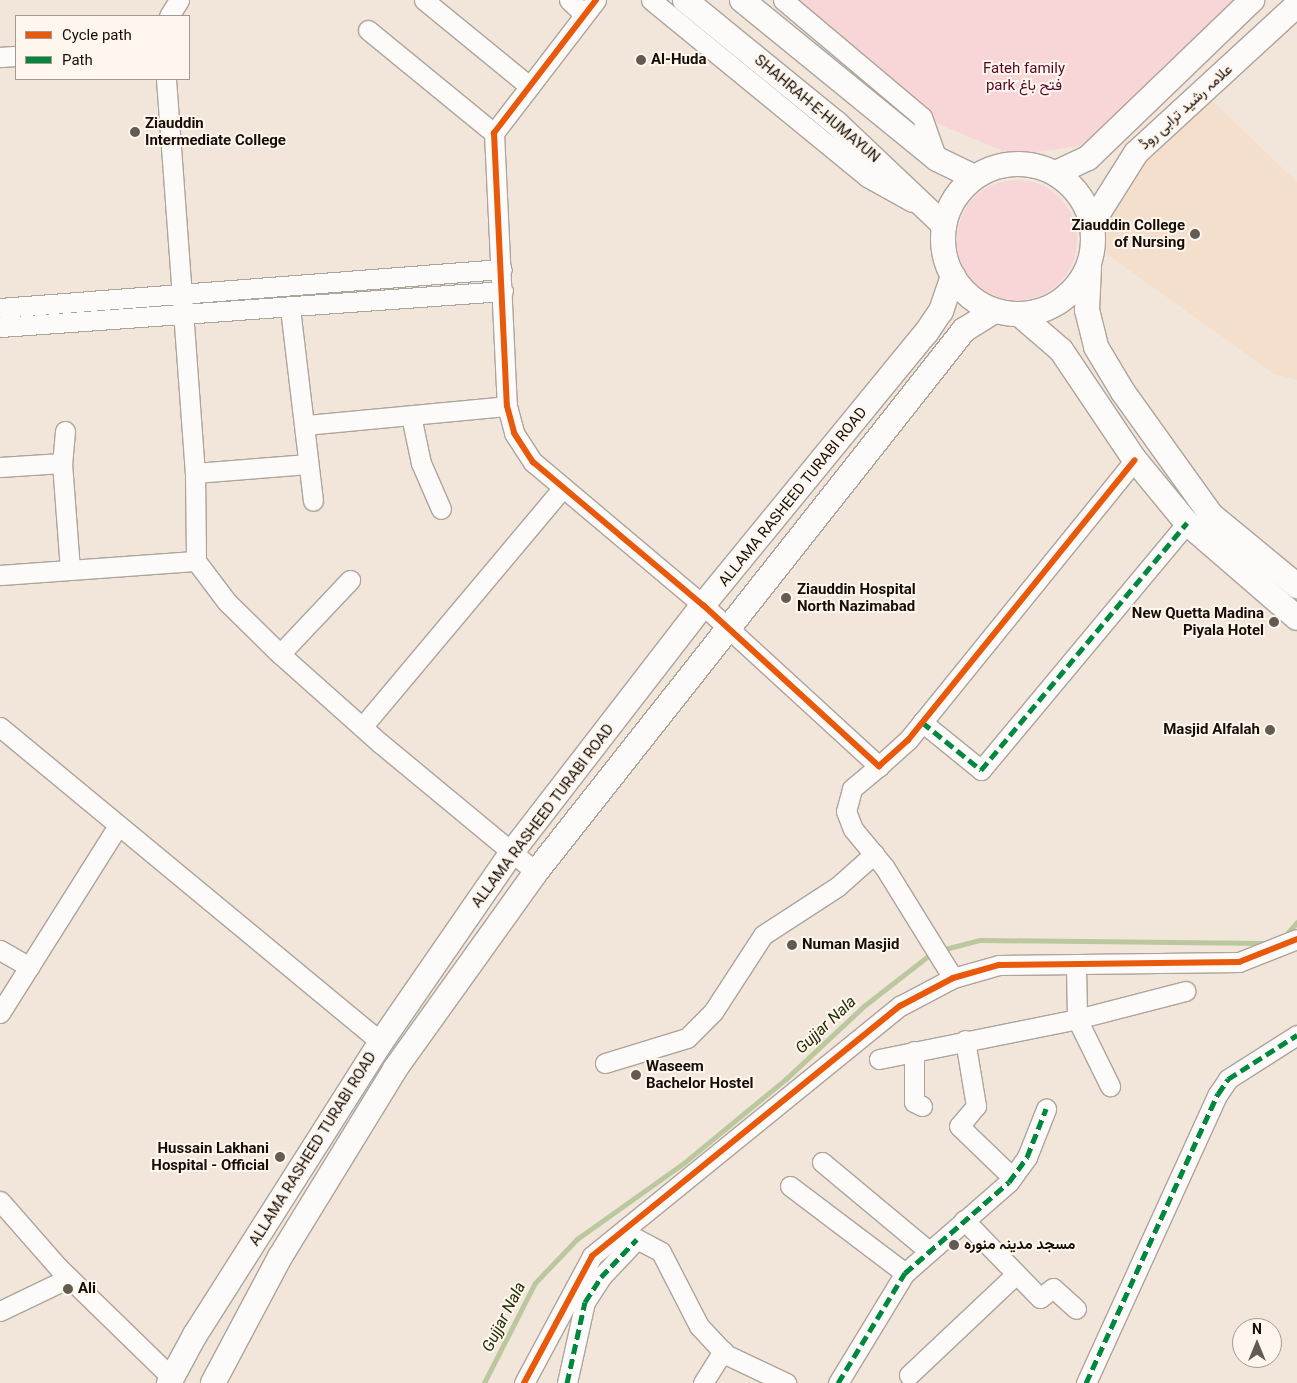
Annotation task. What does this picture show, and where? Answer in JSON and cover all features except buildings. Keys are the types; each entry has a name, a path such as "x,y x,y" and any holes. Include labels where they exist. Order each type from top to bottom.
{"main road":[{"name":"SHAHRAH-E-HUMAYUN","path":"685,0 836,123 944,224"},
{"path":"742,0 936,159 974,178"},
{"name":"علامہ رشید ترابی روڈ","path":"1056,173 1088,158 1252,0"},
{"name":"علامہ رشید ترابی روڈ","path":"1092,223 1136,153 1297,5"},
{"path":"1090,266 1064,299 1042,310 1019,314 995,310 973,300 953,276 943,246 944,224 960,190 974,178 1014,164 1056,173 1085,203 1092,223 1090,266 1087,310 1096,347 1122,392 1211,515 1297,586"},
{"name":"ALLAMA RASHEED TURABI ROAD","path":"170,1380 381,1042 512,852 703,605 926,333 941,311 953,276"},
{"name":"ALLAMA RASHEED TURABI ROAD","path":"213,1383 280,1257 371,1108 443,1002 536,872 964,330 995,310"},
{"path":"1019,314 1061,350 1135,460 1187,523 1297,618"},
{"path":"419,986 443,1002"},
{"path":"348,1094 371,1108"}],"street":[{"path":"170,15 179,0"},
{"path":"424,0 529,86"},
{"path":"569,0 590,7 494,134 503,291 506,406 514,433 533,462 562,489 703,605 879,766"},
{"path":"651,0 866,178 926,209"},
{"path":"782,0 922,117 936,159"},
{"path":"368,30 494,134"},
{"path":"0,57 15,56"},
{"path":"166,80 196,473 196,560 227,602 280,654 362,727 536,872"},
{"path":"0,308 501,269"},
{"path":"0,327 184,317 503,291"},
{"path":"290,308 306,425 308,464 313,501"},
{"path":"306,425 506,406"},
{"path":"411,416 421,463 441,509"},
{"path":"65,431 62,462 70,570"},
{"path":"953,978 926,930 874,854 853,829 846,810 852,789 879,766 922,722 1135,460"},
{"path":"0,467 62,462"},
{"path":"196,473 308,464"},
{"path":"362,727 562,489"},
{"path":"922,722 981,770 1187,523"},
{"path":"0,575 196,560"},
{"path":"280,654 350,580"},
{"path":"0,727 117,827 381,1042"},
{"path":"0,1013 117,827"},
{"path":"605,1062 687,1038 713,1012 763,935 837,886 874,854"},
{"path":"524,1383 592,1256 894,1011 953,978 999,965 1251,961 1297,939"},
{"path":"0,950 29,967"},
{"path":"1076,964 1078,1018 1110,1086"},
{"path":"879,1059 1078,1018 1185,991"},
{"path":"1086,1383 1218,1094 1228,1079 1297,1035"},
{"path":"966,1040 976,1106 959,1126 1012,1177"},
{"path":"914,1051 914,1102 922,1106"},
{"path":"838,1383 905,1273 1012,1177 1027,1157 1046,1109"},
{"path":"822,1162 929,1251"},
{"path":"790,1186 905,1273"},
{"path":"0,1201 70,1278 170,1380"},
{"path":"964,1220 1040,1298 1053,1288 1076,1309"},
{"path":"567,1383 585,1302 601,1278 637,1239 660,1252 700,1326 723,1352 786,1383"},
{"path":"909,1375 1016,1274"},
{"path":"0,1310 70,1278"},
{"path":"703,1383 723,1352"}],"shaded area":[{"name":"Ziauddin College of Nursing","path":"1203,92 1297,182 1297,380 1274,374 1094,245 1092,223"}],"green space":[{"name":"Fateh family park فتح باغ","path":"783,0 1248,0 1094,144 1012,155 922,117"},
{"path":"1017,180 1029,181 1040,185 1050,190 1059,198 1067,207 1072,217 1076,228 1076,252 1072,263 1067,273 1059,282 1050,290 1040,295 1029,299 1017,300 1005,299 994,295 984,290 975,282 967,273 962,263 958,252 957,240 958,228 962,217 967,207 975,198 984,190 994,185 1005,181"}],"waterway":[{"name":"Gujjar Nala","path":"1285,936 1297,922"},
{"name":"Gujjar Nala","path":"941,950 980,940 1264,943"},
{"name":"Gujjar Nala","path":"484,1383 535,1283 577,1239 684,1163 786,1079 864,1006 932,953"}],"marked path":[{"path":"922,722 981,770 1187,523"},
{"path":"1086,1383 1218,1094 1228,1079 1297,1035"},
{"path":"838,1383 905,1273 1009,1182 1027,1157 1046,1109"},
{"path":"567,1383 585,1302 601,1277 637,1239"}],"cycle path":[{"path":"596,0 494,133 507,406 514,433 533,462 703,605 879,766 908,740 1135,460"},
{"path":"524,1383 592,1256 900,1006 953,978 999,965 1239,962 1297,939"}],"place":[{"name":"Al-Huda","path":"641,60"},
{"name":"Ziauddin Intermediate College","path":"135,132"},
{"name":"Ziauddin College of Nursing","path":"1195,234"},
{"name":"Ziauddin Hospital North Nazimabad","path":"786,598"},
{"name":"New Quetta Madina Piyala Hotel","path":"1274,622"},
{"name":"Masjid Alfalah","path":"1270,730"},
{"name":"Numan Masjid","path":"792,945"},
{"name":"Waseem Bachelor Hostel","path":"636,1075"},
{"name":"Hussain Lakhani Hospital - Official","path":"280,1157"},
{"name":"مسجد مدینہ منورہ","path":"954,1245"},
{"name":"Ali","path":"68,1289"}]}
